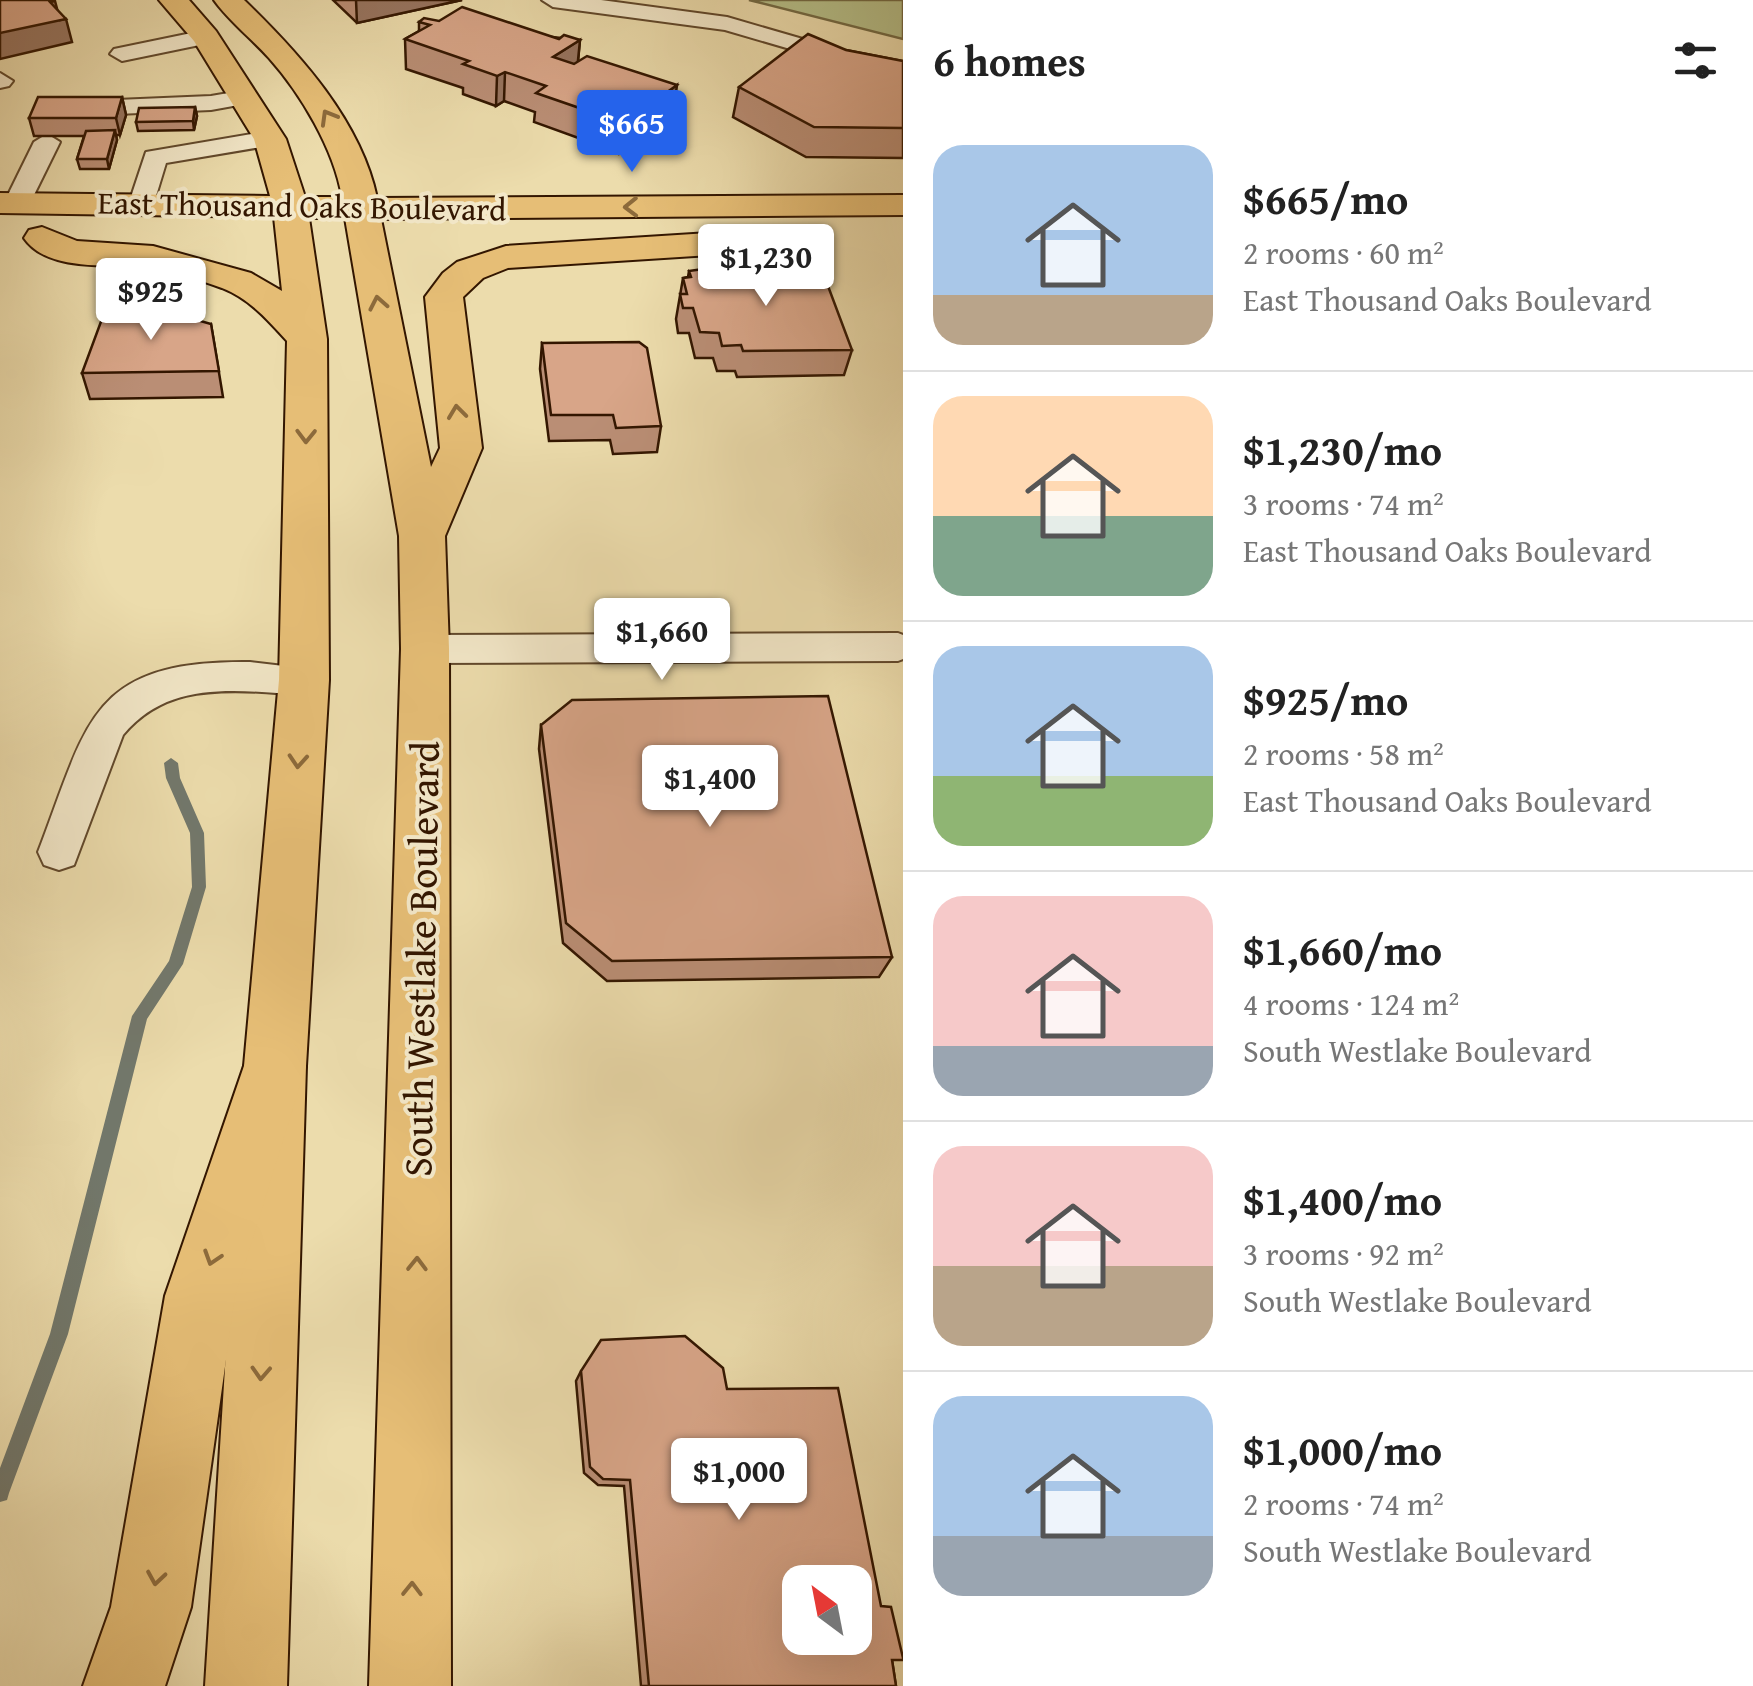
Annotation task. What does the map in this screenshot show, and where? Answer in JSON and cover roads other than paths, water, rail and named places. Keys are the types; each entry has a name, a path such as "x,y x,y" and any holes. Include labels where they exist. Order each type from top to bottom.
{"main road":[{"path":"173,0 206,37 270,139 293,221 307,338 304,680 275,1066 246,1686"},
{"name":"South Westlake Boulevard","path":"228,0 281,53 318,100 356,180 422,536 426,650 410,1686"},
{"name":"East Thousand Oaks Boulevard","path":"18,221 142,204 293,221"},
{"name":"East Thousand Oaks Boulevard","path":"363,223 903,204"},
{"path":"18,221 70,250 153,257 238,281 272,301 307,338"},
{"name":"East Thousand Oaks Boulevard","path":"18,221 293,221 792,240 506,258 484,263 458,277 444,297 462,448 422,536"},
{"path":"124,1686 151,1606 200,1296 275,1066"}],"street":[{"path":"554,0 727,24 903,75"},
{"path":"122,54 206,37"},
{"path":"68,109 210,103 246,97"},
{"path":"142,204 155,158 270,139"},
{"path":"18,221 47,142"},
{"path":"426,650 898,647"},
{"path":"59,852 106,728 117,710 144,692 184,679 304,680"}],"waterway":[{"path":"0,1493 59,1334 140,1016 176,964 199,887 197,833 173,778 171,763"}]}
